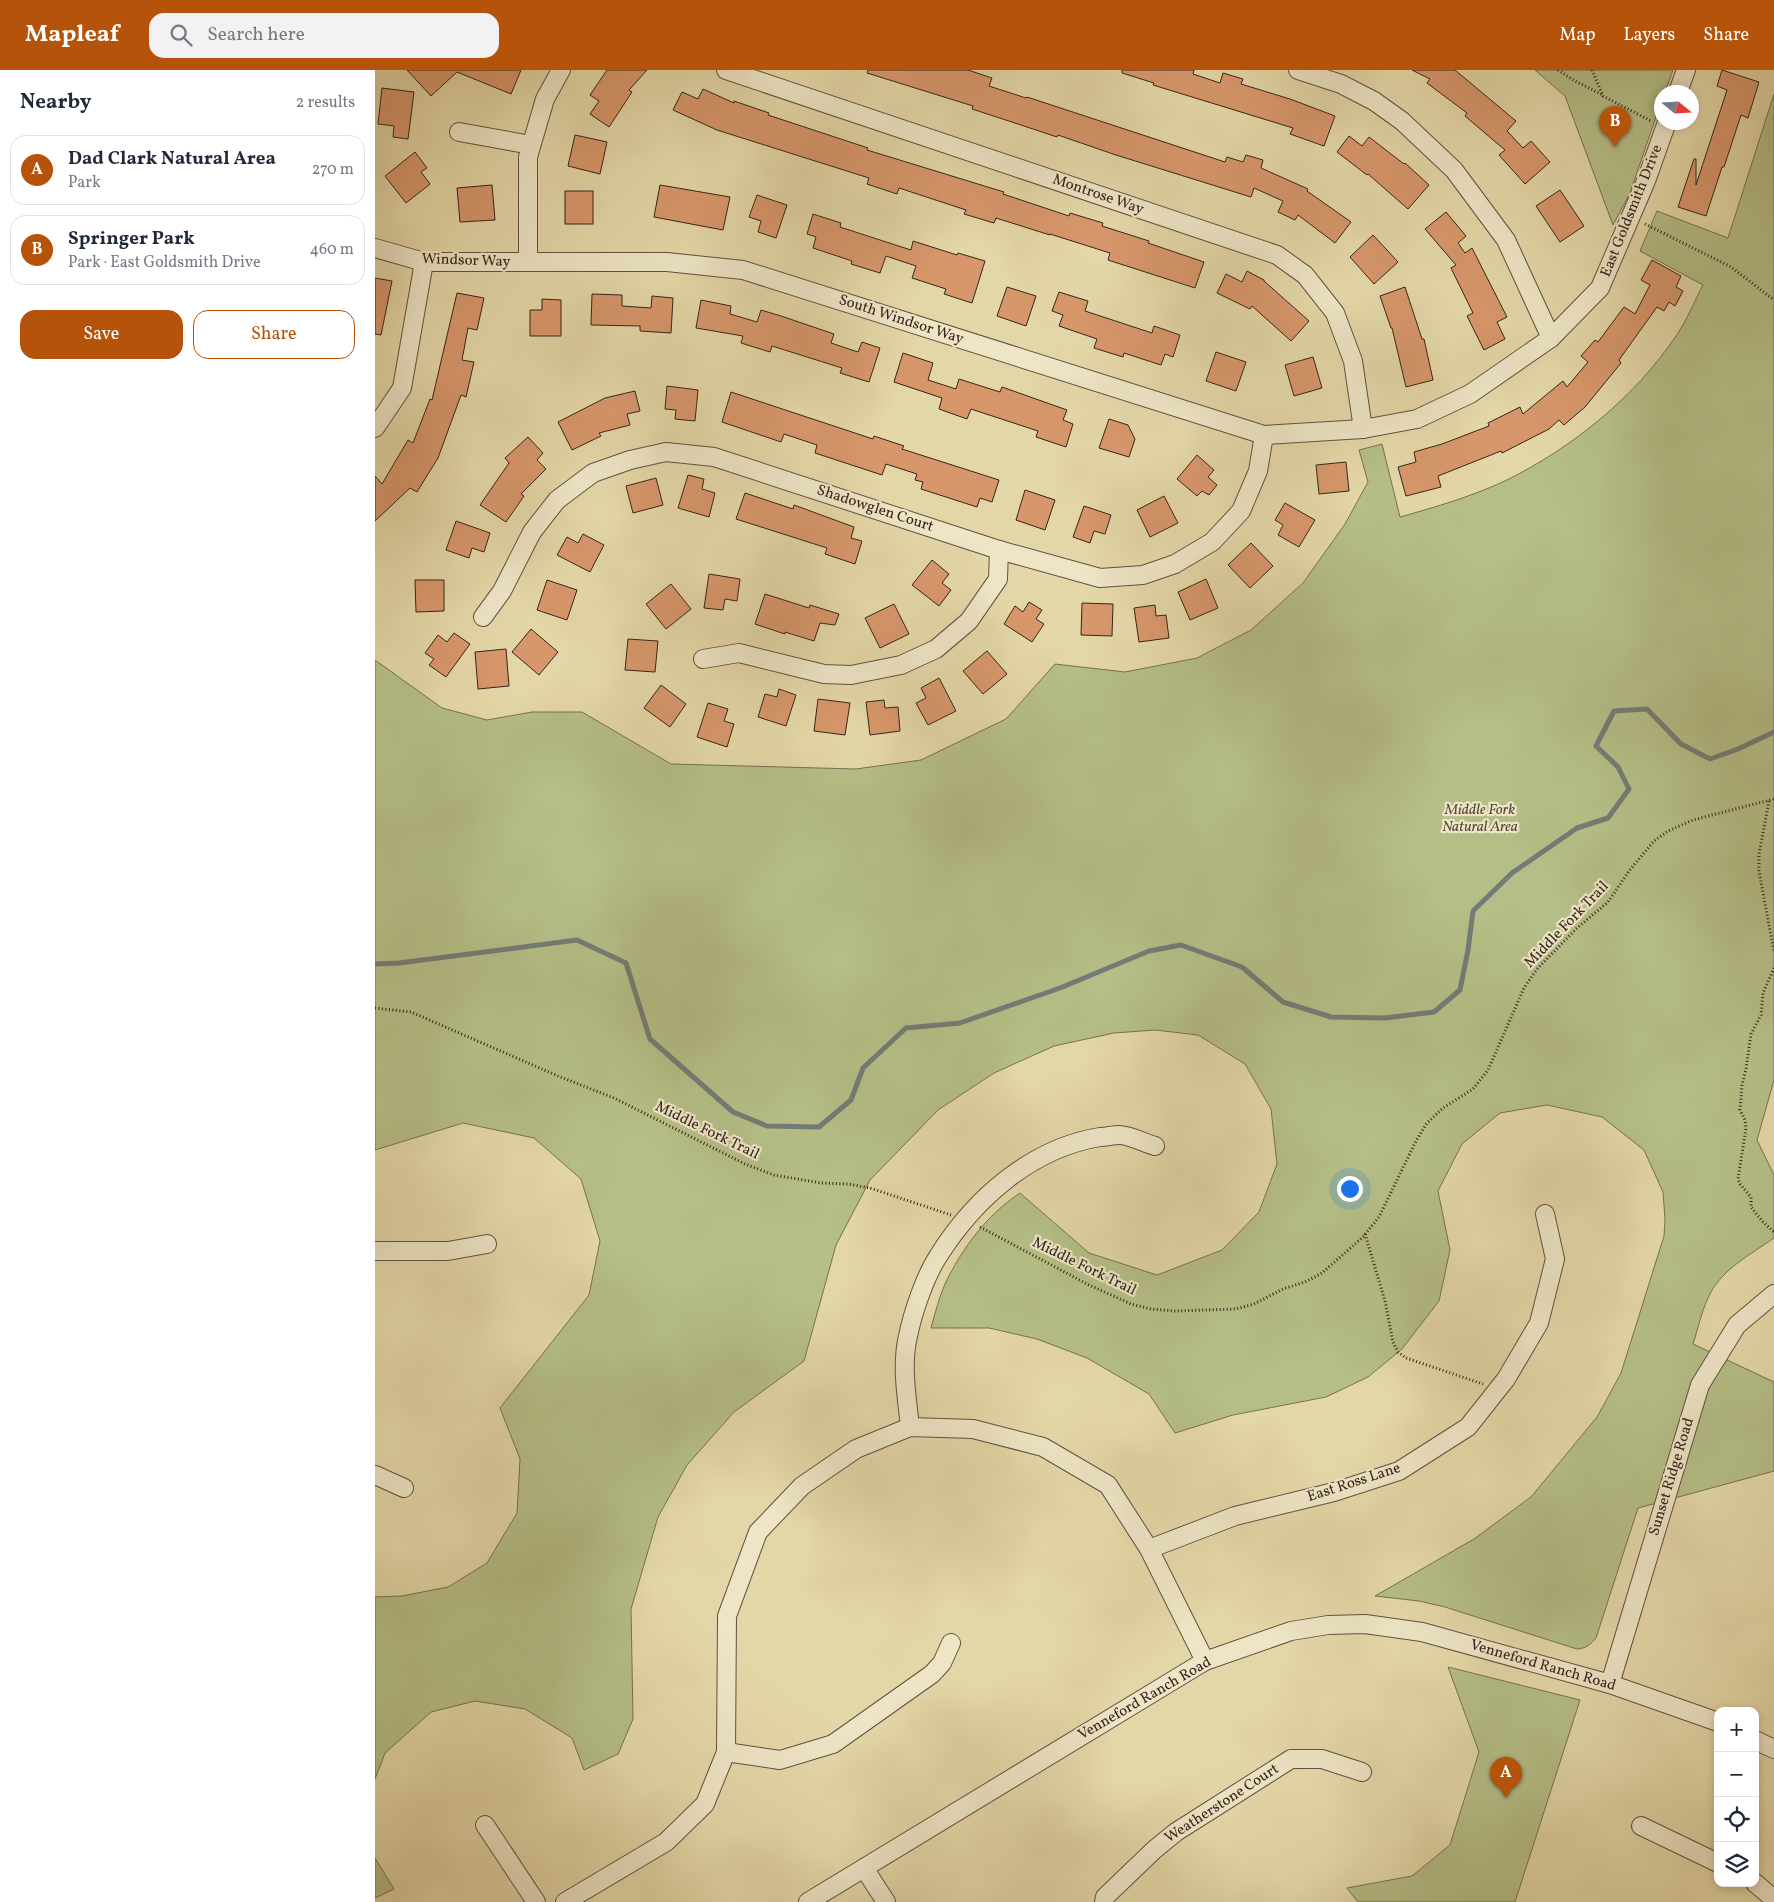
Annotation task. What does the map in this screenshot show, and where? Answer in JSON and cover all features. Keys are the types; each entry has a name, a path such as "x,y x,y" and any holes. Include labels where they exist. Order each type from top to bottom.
{"street":[{"path":"528,262 528,157 545,99 561,70"},
{"name":"Montrose Way","path":"726,70 1277,255 1305,275 1335,313 1353,361 1363,429"},
{"path":"1298,70 1341,84 1374,101 1402,121 1454,170 1506,240 1551,338"},
{"path":"1680,85 1686,70"},
{"name":"East Goldsmith Drive","path":"1264,435 1363,429 1417,419 1470,394 1551,338 1600,288 1631,217 1664,130"},
{"path":"459,132 531,145"},
{"name":"Windsor Way","path":"375,248 424,262 528,262"},
{"path":"375,428 402,388 424,262"},
{"name":"South Windsor Way","path":"528,262 667,262 743,270 1264,435"},
{"name":"Shadowglen Court","path":"483,617 502,591 532,532 557,500 593,473 630,460 666,452 714,457 999,550 1100,578 1143,575 1175,564 1212,542 1241,511 1258,472 1264,435"},
{"path":"703,659 739,653 824,674 851,675 901,665 937,649 969,621 998,579 999,550"},
{"path":"910,1427 905,1375 907,1338 918,1299 937,1256 963,1220 991,1192 1025,1166 1054,1150 1086,1140 1120,1134 1155,1146"},
{"name":"East Ross Lane","path":"1149,1549 1235,1516 1334,1492 1399,1471 1468,1427 1506,1379 1539,1323 1555,1259 1545,1214"},
{"path":"375,1250 448,1251 487,1244"},
{"name":"Sunset Ridge Road","path":"1610,1684 1700,1385 1737,1325 1774,1294"},
{"path":"565,1902 666,1842 705,1804 726,1752 727,1616 758,1532 802,1486 856,1449 910,1427 973,1429 1043,1447 1108,1485 1149,1549 1205,1661"},
{"path":"375,1475 404,1488"},
{"name":"Venneford Ranch Road","path":"808,1902 1205,1661 1291,1631 1328,1625 1365,1624 1422,1632 1610,1684 1714,1721"},
{"path":"726,1752 780,1760 833,1744 932,1674 942,1663 951,1643"},
{"path":"1759,1742 1774,1749"},
{"name":"Weatherstone Court","path":"1103,1902 1105,1897 1176,1832 1291,1759 1322,1759 1362,1772"},
{"path":"485,1825 536,1902"},
{"path":"1641,1826 1714,1860"},
{"path":"864,1868 886,1902"},
{"path":"1759,1886 1774,1899"}],"path":[{"path":"1558,70 1654,122"},
{"path":"1592,70 1603,96"},
{"path":"1631,217 1731,268 1774,300"},
{"name":"Middle Fork Trail","path":"375,1008 411,1012 558,1076 614,1098 745,1164 774,1175 821,1183 848,1184 870,1188 989,1230 1089,1285 1131,1304 1151,1309 1175,1311 1236,1309 1254,1304 1283,1289 1305,1282 1322,1273 1365,1234 1379,1217 1416,1141 1427,1123 1443,1108 1473,1089 1488,1070 1524,988 1537,969 1576,928 1608,902 1629,871 1654,841 1668,830 1693,820 1774,799"},
{"path":"1769,801 1759,854 1759,871 1774,952"},
{"path":"1774,968 1763,993 1761,1015 1751,1034 1742,1085 1740,1110 1745,1120 1746,1128 1738,1179 1751,1197 1751,1206 1774,1232"},
{"path":"1365,1234 1385,1301 1393,1342 1398,1352 1406,1358 1497,1390"}],"green space":[{"path":"1535,70 1673,70 1668,85 1654,85 1654,123 1630,193 1613,225 1565,96"},
{"name":"Middle Fork Natural Area","path":"1774,94 1774,1080 1757,1140 1774,1175 1774,1238 1728,1271 1713,1288 1701,1315 1693,1344 1774,1382 1774,1471 1638,1508 1596,1638 1583,1648 1577,1649 1445,1607 1419,1601 1375,1596 1474,1539 1531,1497 1597,1417 1621,1373 1664,1236 1663,1192 1644,1150 1602,1117 1547,1105 1500,1113 1462,1144 1438,1191 1450,1250 1439,1301 1402,1349 1368,1377 1326,1397 1233,1415 1175,1433 1149,1394 1087,1358 1037,1339 989,1328 931,1328 943,1289 967,1245 997,1211 1020,1193 1089,1253 1157,1275 1222,1250 1259,1212 1277,1164 1271,1109 1245,1064 1198,1035 1155,1030 1114,1033 1054,1046 994,1073 938,1110 870,1180 836,1245 804,1361 734,1412 687,1465 658,1517 631,1609 633,1719 618,1754 584,1770 572,1738 525,1709 475,1701 431,1712 385,1753 375,1779 375,1597 402,1596 448,1587 487,1563 517,1513 520,1459 500,1408 589,1295 600,1241 581,1179 534,1138 463,1123 375,1150 375,660 442,708 487,720 532,712 582,712 671,764 856,769 921,760 1006,719 1055,664 1125,672 1197,658 1251,630 1303,583 1345,524 1368,482 1359,450 1382,444 1400,517 1468,496 1494,486 1532,467 1579,436 1622,400 1642,380 1676,336 1703,285 1640,251 1657,211 1728,238"},
{"path":"1448,1667 1580,1700 1515,1902 1358,1902 1347,1888 1412,1876 1450,1845 1479,1752"},
{"path":"375,1858 394,1889 375,1898"}],"building":[{"path":"407,70 521,70 511,94 457,72 431,96"},
{"path":"607,70 647,70 629,90 632,92 609,127 590,114 599,101 590,95"},
{"path":"868,70 968,70 992,78 989,86 1225,162 1227,157 1243,162 1246,155 1263,160 1261,168 1308,189 1307,191 1351,222 1335,243 1298,215 1295,220 1278,212 1283,201 1254,188 1251,197 972,109 973,106 867,73"},
{"path":"1122,70 1194,70 1193,74 1220,83 1223,73 1243,79 1241,84 1290,99 1335,116 1324,146 1290,134 1293,128 1153,85 1154,83 1122,73"},
{"path":"1412,70 1455,70 1516,121 1507,131 1523,148 1531,141 1550,162 1525,184 1499,155 1505,150 1465,116 1467,113 1427,83 1430,79"},
{"path":"1722,70 1759,82 1748,118 1741,115 1706,216 1678,207 1694,159 1696,159 1696,185 1727,90 1717,86"},
{"path":"382,88 414,92 408,139 393,137 394,126 378,124"},
{"path":"703,89 734,103 734,101 769,113 768,115 868,148 867,150 1004,192 1003,194 1069,216 1070,213 1103,223 1102,226 1204,262 1195,288 1108,260 1110,253 996,218 994,223 964,214 966,210 899,188 897,194 867,184 869,178 717,130 673,110 682,92 698,99"},
{"path":"575,135 607,142 600,174 568,166"},
{"path":"1349,136 1362,146 1369,137 1405,163 1429,185 1408,209 1368,174 1337,152"},
{"path":"415,152 427,168 421,172 430,184 406,203 385,176"},
{"path":"492,185 495,220 460,222 457,188"},
{"path":"660,185 730,197 723,230 654,217"},
{"path":"1560,190 1584,226 1560,242 1536,206"},
{"path":"565,191 593,191 593,224 565,224"},
{"path":"757,195 787,205 776,238 758,232 761,221 749,217"},
{"path":"1446,212 1466,236 1458,243 1465,253 1472,248 1507,317 1497,322 1505,339 1484,350 1467,316 1473,313 1451,268 1456,265 1425,229"},
{"path":"813,214 841,223 840,227 911,250 913,241 957,255 958,253 985,261 972,303 944,294 946,289 912,278 916,266 886,256 880,273 851,264 852,261 813,248 816,237 807,234"},
{"path":"1373,235 1398,262 1374,284 1350,257"},
{"path":"1652,260 1681,276 1676,287 1683,291 1675,306 1669,302 1664,311 1657,307 1619,360 1621,363 1585,407 1564,425 1559,420 1549,429 1502,453 1501,451 1438,476 1441,487 1406,496 1398,467 1416,462 1414,452 1442,444 1489,426 1488,423 1520,407 1523,414 1563,381 1567,387 1588,362 1581,356 1595,340 1598,342 1624,307 1635,314 1650,285 1641,280"},
{"path":"1247,271 1264,280 1309,321 1291,341 1252,306 1250,309 1217,293 1226,274 1242,282"},
{"path":"375,278 392,281 381,335 375,334"},
{"path":"1007,287 1036,296 1026,326 997,316"},
{"path":"1405,287 1422,339 1424,339 1433,380 1406,387 1392,328 1380,296"},
{"path":"1059,292 1088,301 1085,311 1152,333 1154,326 1180,335 1173,357 1165,354 1161,365 1124,353 1123,357 1094,348 1097,339 1059,326 1063,315 1052,311"},
{"path":"457,293 484,298 477,330 468,328 462,360 474,362 466,397 461,395 438,458 417,492 410,488 375,521 375,476 382,484 408,440 413,443 430,399 432,400"},
{"path":"592,294 622,295 622,306 651,308 652,296 673,298 671,333 640,331 640,326 591,325"},
{"path":"542,299 561,300 561,336 530,336 530,310 542,310"},
{"path":"701,300 731,306 730,314 757,322 761,310 781,316 834,334 831,343 858,352 862,342 880,348 869,382 840,373 842,368 772,346 770,352 741,343 743,336 696,328"},
{"path":"1216,352 1246,362 1236,391 1206,381"},
{"path":"903,353 933,363 928,380 956,389 959,379 1000,392 1002,387 1067,410 1063,420 1073,424 1066,447 1036,437 1038,431 971,409 967,419 939,409 942,398 894,382"},
{"path":"1313,357 1322,388 1294,396 1285,365"},
{"path":"667,386 698,390 695,421 675,419 676,410 665,409"},
{"path":"635,391 640,411 627,414 630,425 599,433 601,436 572,450 558,422 605,398"},
{"path":"731,392 873,439 874,436 904,446 902,449 999,480 992,502 980,498 977,507 921,489 923,482 915,480 917,474 886,464 882,475 815,453 817,445 784,434 781,442 722,422"},
{"path":"1109,419 1128,425 1135,439 1129,457 1099,448"},
{"path":"528,437 543,453 537,460 546,469 521,494 524,496 506,522 480,505 509,463 505,458"},
{"path":"1197,455 1214,470 1208,477 1217,485 1209,495 1202,491 1197,496 1177,479"},
{"path":"1346,462 1349,491 1319,494 1316,465"},
{"path":"688,475 704,479 702,489 715,493 709,517 678,508"},
{"path":"656,478 663,505 633,513 626,486"},
{"path":"1025,490 1055,500 1045,530 1016,520"},
{"path":"745,493 793,509 794,505 854,527 851,538 862,541 855,564 825,554 827,548 736,519"},
{"path":"1164,496 1178,523 1150,537 1137,510"},
{"path":"1285,503 1315,520 1299,547 1278,535 1283,525 1275,520"},
{"path":"1084,506 1111,515 1105,534 1094,531 1090,543 1073,537"},
{"path":"456,521 490,533 484,552 472,548 469,558 446,550"},
{"path":"583,534 604,545 590,572 557,555 567,537 578,543"},
{"path":"1251,543 1273,566 1250,588 1228,565"},
{"path":"932,560 949,574 942,583 951,590 939,606 912,585"},
{"path":"709,574 740,579 737,601 725,599 723,610 704,608"},
{"path":"1206,579 1218,608 1190,620 1178,592"},
{"path":"415,580 444,580 444,611 416,612"},
{"path":"547,580 577,590 567,620 537,610"},
{"path":"671,584 691,609 666,629 646,604"},
{"path":"765,594 809,608 810,605 839,614 835,625 820,623 814,641 785,632 785,634 755,624"},
{"path":"1029,602 1042,610 1036,619 1044,624 1032,642 1004,624 1015,606 1023,612"},
{"path":"1082,603 1113,604 1112,636 1081,635"},
{"path":"894,604 909,634 880,648 865,618"},
{"path":"1155,605 1156,616 1166,615 1169,638 1139,642 1134,608"},
{"path":"531,629 558,652 539,675 512,652"},
{"path":"454,633 470,644 446,677 429,665 434,659 425,653 438,635 447,642"},
{"path":"628,639 658,641 655,672 625,670"},
{"path":"506,649 509,686 478,689 475,652"},
{"path":"987,651 1007,674 983,694 963,671"},
{"path":"939,678 956,711 928,725 916,703 926,698 921,688"},
{"path":"661,685 686,704 670,727 644,708"},
{"path":"779,689 796,695 786,726 758,717 765,694 777,697"},
{"path":"818,699 850,703 845,735 814,731"},
{"path":"884,700 885,708 898,707 900,731 870,735 866,702"},
{"path":"708,703 728,709 724,721 734,724 727,747 697,737"}],"waterway":[{"path":"375,964 399,963 577,940 626,963 650,1039 733,1112 767,1126 819,1127 851,1100 863,1068 906,1028 960,1023 1060,988 1149,951 1181,945 1242,967 1283,1002 1331,1017 1385,1018 1434,1012 1460,990 1473,911 1512,873 1577,828 1608,818 1629,789 1618,767 1596,746 1614,711 1647,709 1681,744 1710,759 1738,749 1774,732"}],"place":[{"name":"Springer Park","path":"1615,147"},
{"name":"Dad Clark Natural Area","path":"1506,1798"}]}
